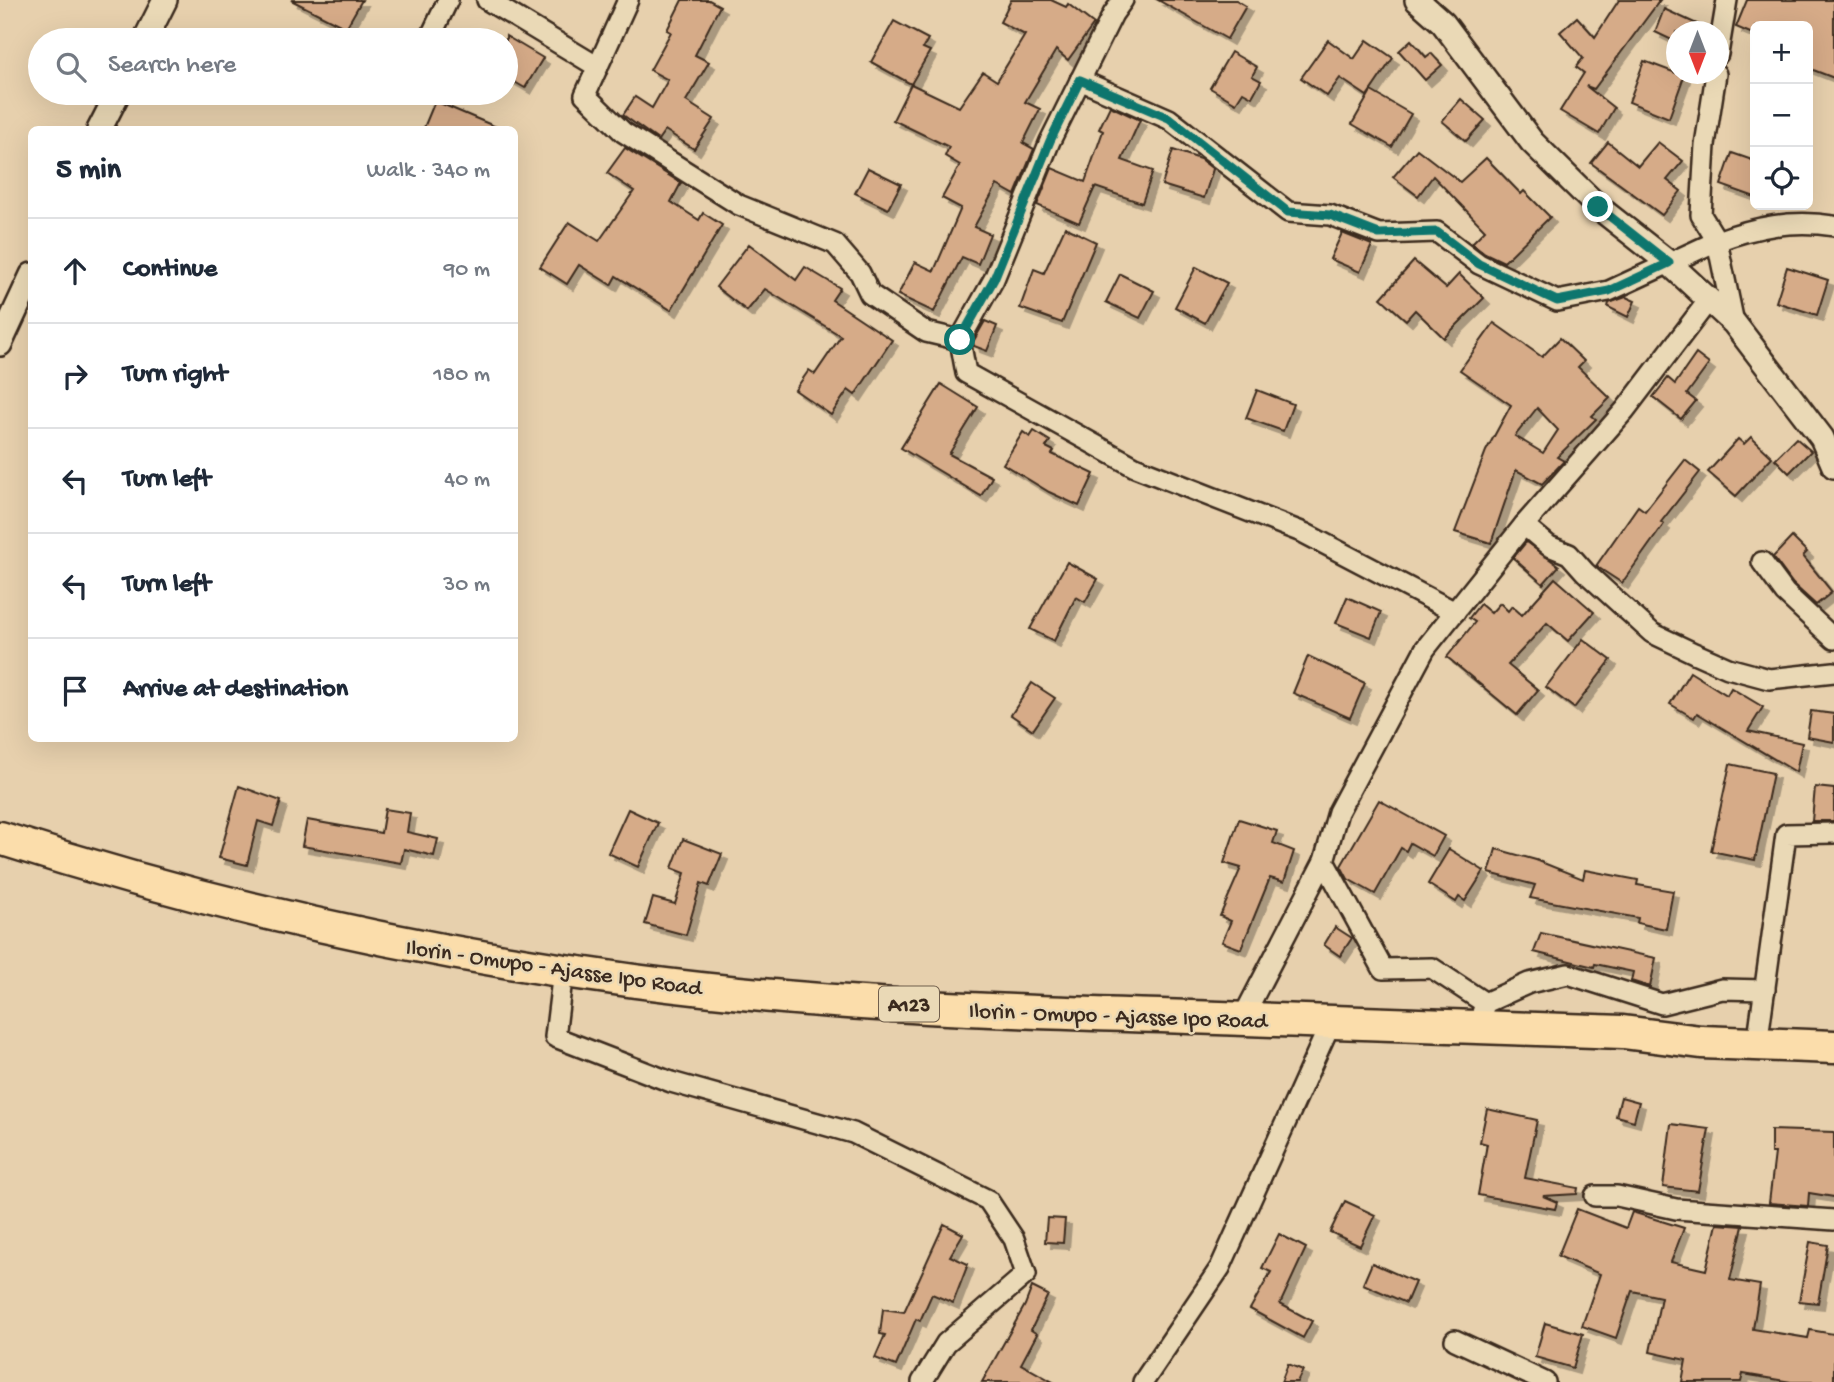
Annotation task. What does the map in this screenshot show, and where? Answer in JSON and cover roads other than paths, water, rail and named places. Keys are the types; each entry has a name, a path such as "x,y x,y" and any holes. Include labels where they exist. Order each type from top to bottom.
{"highway":[{"name":"Ilorin - Omupo - Ajasse Ipo Road","path":"0,838 128,878 265,914 444,953 667,985 952,1007 1331,1023 1481,1015 1757,1045 1834,1048"}],"street":[{"path":"435,28 448,0"},
{"path":"487,0 598,67"},
{"path":"628,0 585,95 623,132 739,205 835,244 860,273 870,294 926,332 960,340"},
{"path":"1124,0 1113,14 1050,141 994,279 960,340 965,373 1135,467 1304,533 1455,612"},
{"path":"1416,0 1443,23 1532,142 1598,207 1669,263 1734,323 1822,438 1834,466"},
{"path":"1724,21 1727,0"},
{"path":"150,28 162,1"},
{"path":"1080,80 1169,118 1288,212 1330,215 1379,234 1437,232 1479,264 1557,301 1609,291 1717,241 1754,227 1787,223 1834,226"},
{"path":"1714,84 1705,145 1701,215 1717,241 1734,323"},
{"path":"101,126 112,105"},
{"path":"0,344 28,284"},
{"path":"1242,1019 1324,861 1338,813 1425,649 1524,526 1625,410 1708,301"},
{"path":"1524,526 1549,545 1570,554 1584,572 1652,633 1693,653 1728,668 1769,678 1834,672"},
{"path":"1762,562 1785,593 1834,639"},
{"path":"1757,1045 1786,834 1834,833"},
{"path":"1324,861 1383,969 1432,968 1481,1015 1529,983 1568,974 1662,1004 1722,989 1765,990"},
{"path":"563,971 555,1037 671,1082 853,1133 988,1200 1014,1239 1026,1274 946,1343 922,1382"},
{"path":"1143,1382 1220,1268 1331,1023"},
{"path":"1595,1196 1616,1196 1676,1209 1834,1220"},
{"path":"1455,1340 1545,1382"}]}
